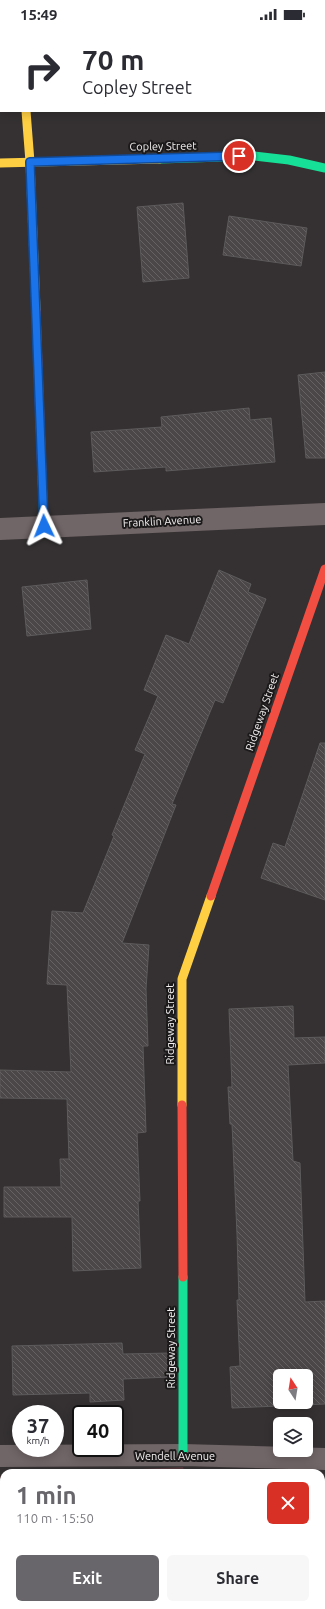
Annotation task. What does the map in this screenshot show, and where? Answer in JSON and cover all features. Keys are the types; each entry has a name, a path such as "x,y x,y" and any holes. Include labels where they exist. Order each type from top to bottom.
{"street":[{"path":"26,112 30,162 44,526"},
{"name":"Copley Street","path":"0,163 254,156 289,160 325,168"},
{"name":"Franklin Avenue","path":"0,529 325,514"},
{"name":"Ridgeway Street","path":"183,1455 182,979 325,569"},
{"name":"Wendell Avenue","path":"0,1456 183,1455 325,1459"}],"shaded area":[{"path":"183,1467 183,1469 142,1469"}],"building":[{"path":"183,203 189,278 143,282 137,207"},
{"path":"229,216 307,228 301,266 223,255"},
{"path":"325,372 325,458 306,458 298,375"},
{"path":"249,408 250,420 271,418 275,462 166,471 166,467 94,472 91,432 162,427 161,417"},
{"path":"219,570 251,584 248,592 266,599 223,703 215,700 172,804 176,805 122,943 149,945 146,989 148,1046 143,1046 146,1132 137,1133 141,1268 73,1271 72,1217 4,1217 4,1187 61,1187 60,1159 69,1159 67,1099 0,1098 0,1070 71,1072 67,985 47,984 52,911 83,913 114,836 112,835 145,754 135,750 158,696 144,690 166,635 189,644"},
{"path":"87,580 91,629 27,636 22,587"},
{"path":"320,743 325,743 325,900 261,878 273,843 285,847"},
{"path":"293,1006 294,1038 325,1037 325,1063 288,1065 293,1161 300,1163 305,1302 325,1301 325,1404 313,1405 313,1369 273,1369 273,1406 232,1408 230,1367 240,1366 237,1300 239,1300 237,1234 232,1124 230,1124 228,1087 232,1087 229,1009"},
{"path":"122,1343 123,1354 170,1353 170,1377 123,1379 124,1400 90,1402 90,1393 13,1395 12,1346"}],"traffic: fast":[{"path":"160,159 254,156 289,160 325,168"},
{"path":"42,476 44,526"},
{"path":"183,1277 183,1455"}],"traffic: slow":[{"path":"26,112 30,162 36,310"},
{"path":"0,163 160,159"},
{"path":"182,1105 182,979 211,896"}],"traffic: jam":[{"path":"36,310 42,476"},
{"path":"211,896 325,569"},
{"path":"182,1105 183,1277"}],"route":[{"path":"44,526 30,162 239,156"}]}
